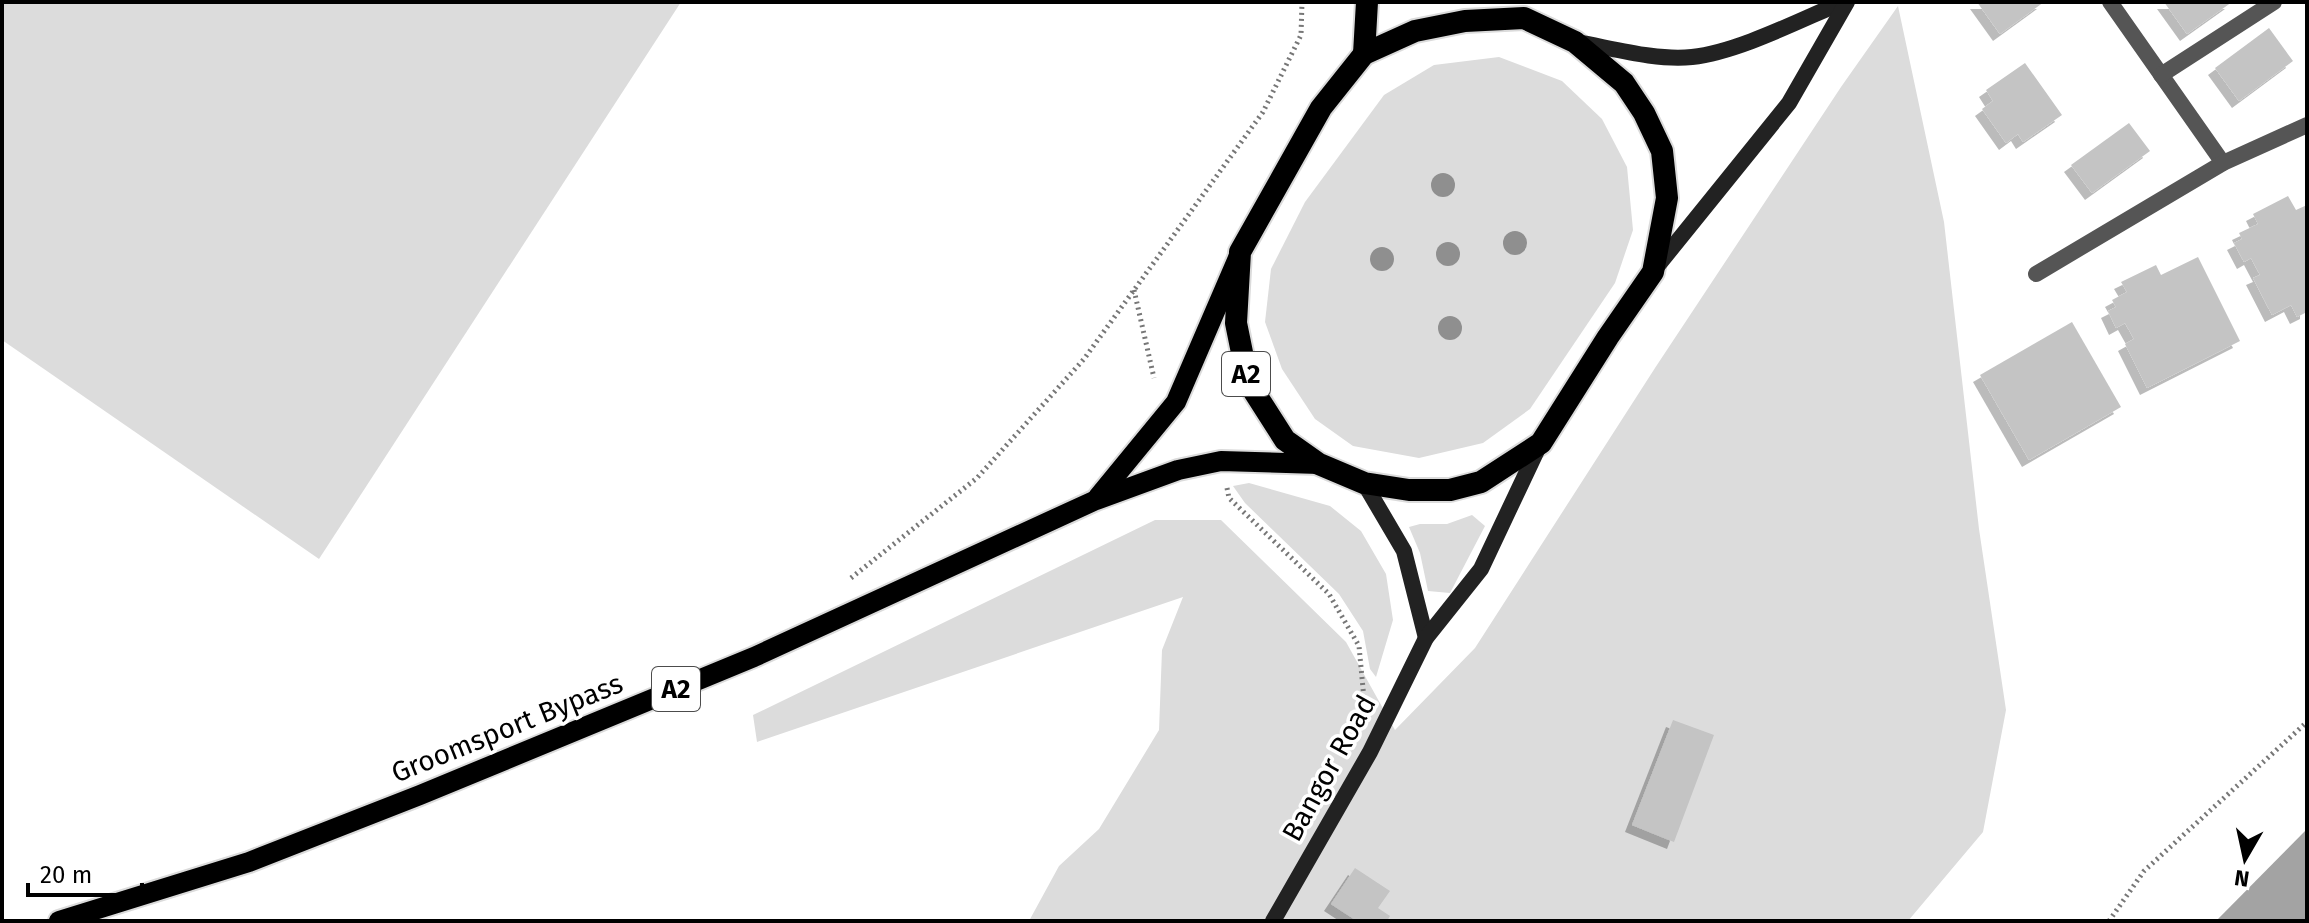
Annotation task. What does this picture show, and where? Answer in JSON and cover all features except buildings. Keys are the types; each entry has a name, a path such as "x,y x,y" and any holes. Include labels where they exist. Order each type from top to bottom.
{"highway":[{"path":"1364,54 1367,2"},
{"name":"A2","path":"1515,10 1575,42 1624,83 1644,113 1662,151 1667,198 1653,272 1541,443 1481,482 1450,490 1409,490 1364,483 1319,464 1285,440 1248,382 1236,323 1240,252 1321,108 1364,54 1415,31 1515,10"}],"main road":[{"path":"1575,42 1645,54 1692,57 1748,42 1845,2"},
{"path":"1653,272 1789,103 1845,2"},
{"name":"Groomsport Bypass","path":"1096,500 1176,402 1240,252"},
{"name":"Bangor Road","path":"1273,921 1370,752 1426,638 1481,569 1541,443"},
{"name":"Groomsport Bypass","path":"59,921 249,862 420,795 754,657 1096,500 1178,470 1221,461 1319,464"},
{"path":"1364,483 1404,551 1426,638"}],"street":[{"path":"2110,2 2223,163"},
{"path":"2161,75 2274,2"},
{"path":"2036,274 2223,163 2307,125"}],"path":[{"path":"842,585 977,478 1084,359 1263,112 1301,35 1302,2"},
{"path":"1134,290 1155,383"},
{"path":"1221,461 1229,498 1329,594 1359,646 1370,752"},
{"path":"2109,921 2144,871 2307,722"}],"shaded area":[{"path":"2,2 681,2 319,559 2,340"},
{"path":"1898,6 1944,222 1979,529 2006,710 1983,832 1908,921 1029,921 1059,866 1099,829 1159,730 1162,650 1183,597 757,742 753,715 1155,520 1221,520 1346,642 1395,730 1475,648 1655,368"},
{"path":"1499,57 1562,81 1602,119 1627,167 1633,230 1615,283 1530,409 1483,443 1419,458 1353,446 1315,419 1282,369 1265,322 1271,269 1305,202 1384,95 1434,65"},
{"path":"1249,483 1330,506 1361,531 1386,574 1393,620 1376,677 1370,669 1363,631 1339,594 1245,503 1233,486"},
{"path":"1472,515 1485,526 1450,593 1428,591 1420,553 1409,527 1447,524"},
{"path":"2307,829 2307,921 2216,921"}]}
